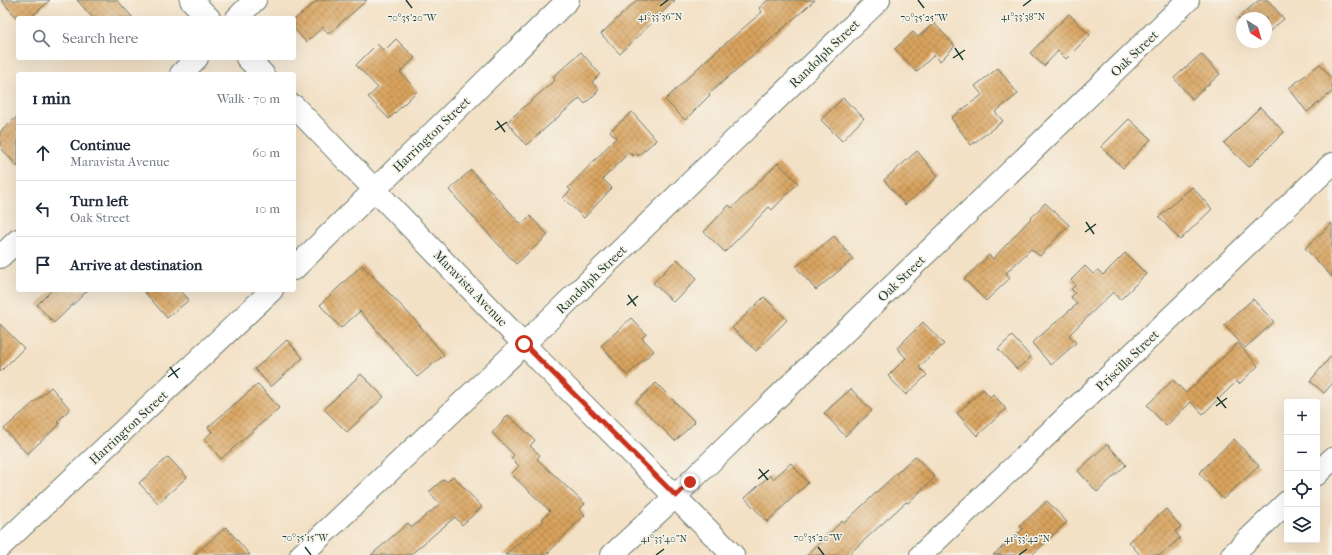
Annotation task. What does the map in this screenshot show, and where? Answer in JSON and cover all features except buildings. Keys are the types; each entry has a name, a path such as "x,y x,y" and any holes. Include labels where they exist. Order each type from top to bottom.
{"street":[{"path":"191,0 207,16"},
{"path":"239,16 255,0"},
{"name":"Harrington Street","path":"296,267 568,0"},
{"name":"Randolph Street","path":"301,555 524,344 879,0"},
{"name":"Oak Street","path":"612,555 676,496 1188,0"},
{"path":"183,72 195,60"},
{"path":"250,60 261,72"},
{"name":"Maravista Avenue","path":"296,108 524,344 733,555"},
{"name":"Priscilla Street","path":"921,555 1332,164"},
{"path":"0,257 16,242"},
{"name":"Harrington Street","path":"0,547 270,292"},
{"path":"1320,471 1332,459"},
{"path":"1232,555 1284,505"}],"route":[{"path":"524,344 676,496 690,482"}]}
